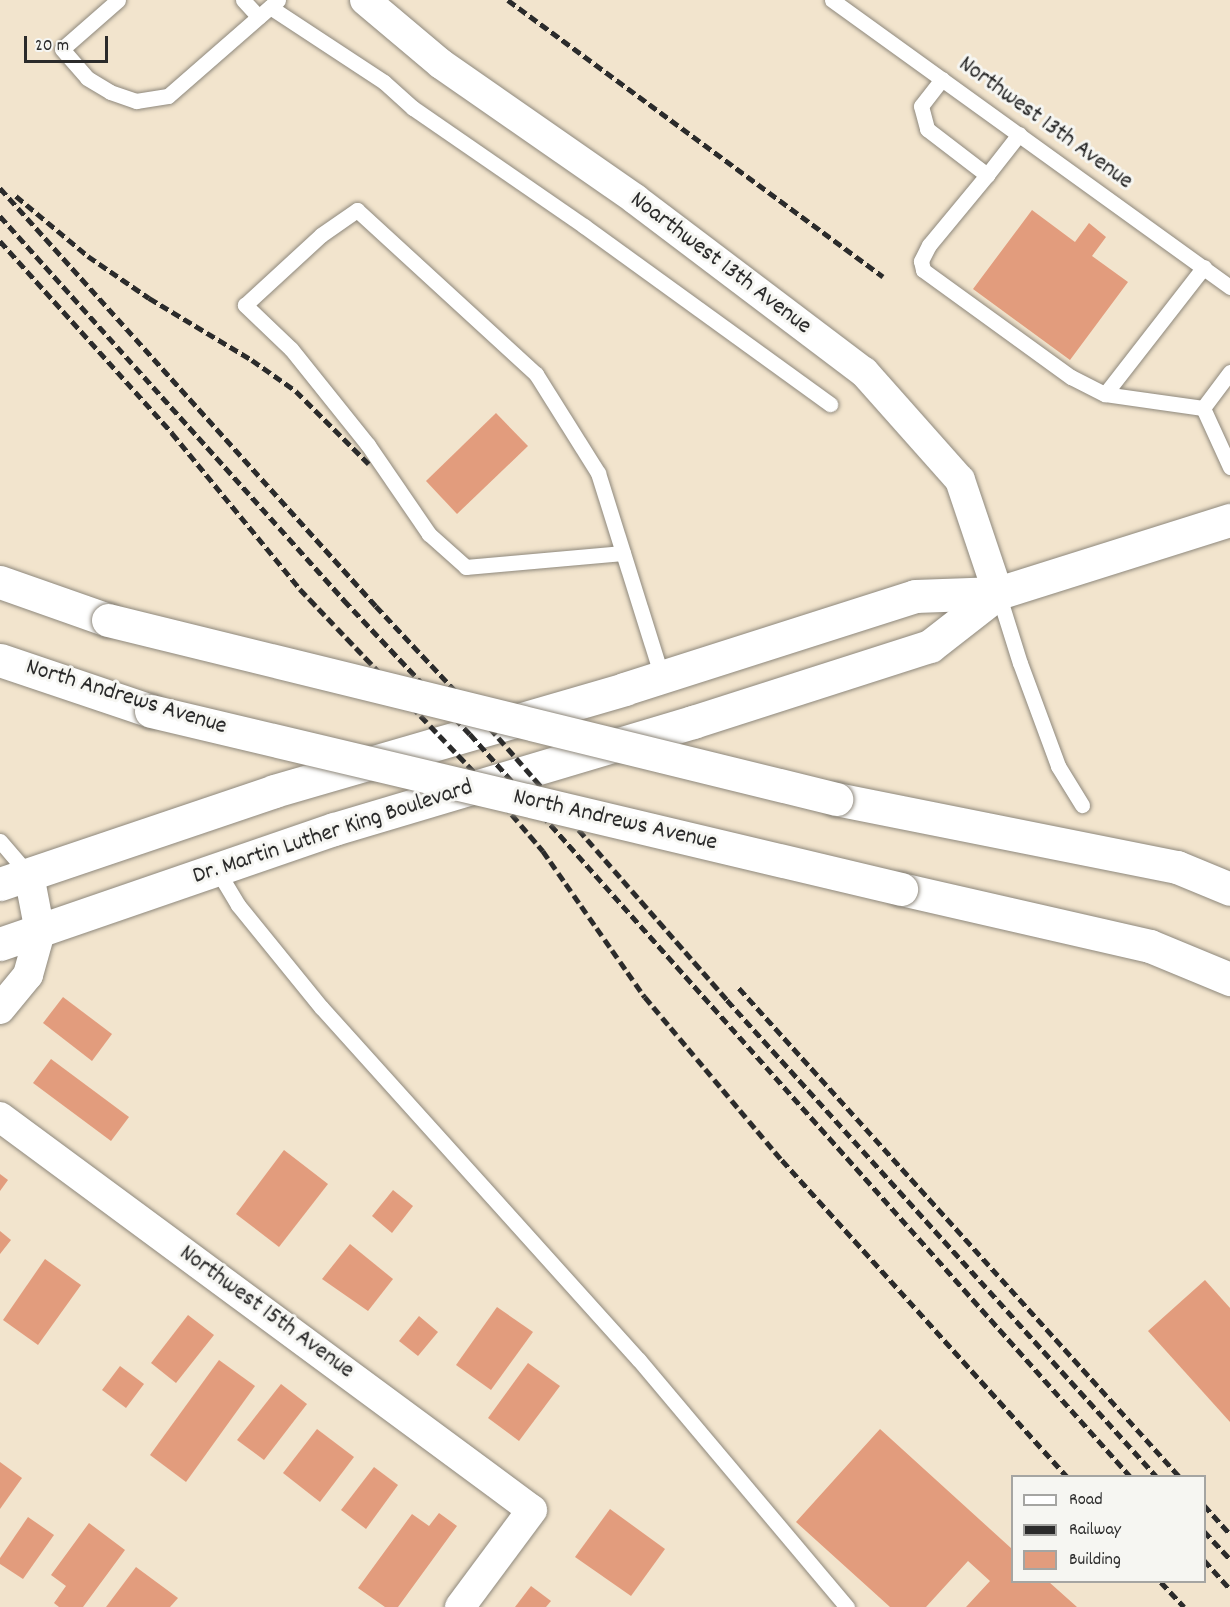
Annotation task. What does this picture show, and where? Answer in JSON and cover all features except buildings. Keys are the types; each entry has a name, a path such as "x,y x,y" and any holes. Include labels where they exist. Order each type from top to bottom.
{"main road":[{"name":"Dr. Martin Luther King Boulevard","path":"14,880 274,791 662,677 915,596 998,593 1230,520"},
{"path":"0,582 108,620 836,799 1177,867 1230,889"},
{"name":"Dr. Martin Luther King Boulevard","path":"0,944 334,829 616,745 930,646 998,593"},
{"name":"North Andrews Avenue","path":"0,660 152,711 1150,946 1230,979"},
{"path":"1150,946 1230,955"}],"street":[{"name":"Noarthwest 13th Avenue","path":"365,0 441,64 635,199 864,372 960,480 998,593"},
{"path":"0,1009 28,975 40,932 14,880"},
{"name":"Northwest 15th Avenue","path":"0,1117 532,1510 460,1607"}],"lane":[{"path":"118,0 62,49 87,78 110,93 135,100 154,100 168,96 269,8"},
{"path":"243,0 269,8 384,82 413,108 584,226 831,404"},
{"name":"Northwest 13th Avenue","path":"832,0 1230,287"},
{"path":"942,79 921,106 927,129 987,175"},
{"path":"1019,134 929,245 921,261 923,270 1071,377 1105,394 1203,408"},
{"path":"623,553 466,567 429,534 368,446 291,349 245,305 321,235 357,210 536,374 598,473 662,677"},
{"path":"1105,394 1204,267"},
{"path":"1203,408 1230,372"},
{"path":"1203,408 1230,467"},
{"path":"998,593 1020,663 1058,766 1082,805"},
{"path":"0,841 14,880"},
{"path":"217,870 238,905 321,1007 639,1360 847,1607"}],"railway":[{"path":"508,0 883,276"},
{"path":"0,188 376,606 490,728 727,1000 1155,1475"},
{"path":"16,196 88,256 149,298 252,360 296,391 369,464"},
{"path":"0,216 344,600 470,734 1129,1475"},
{"path":"0,241 172,433 300,589 486,784 543,851 645,997 782,1160 1066,1475"},
{"path":"739,988 1178,1475"},
{"path":"1206,1507 1230,1534"},
{"path":"1206,1533 1230,1559"},
{"path":"1206,1562 1230,1589"},
{"path":"1162,1583 1184,1607"}]}
